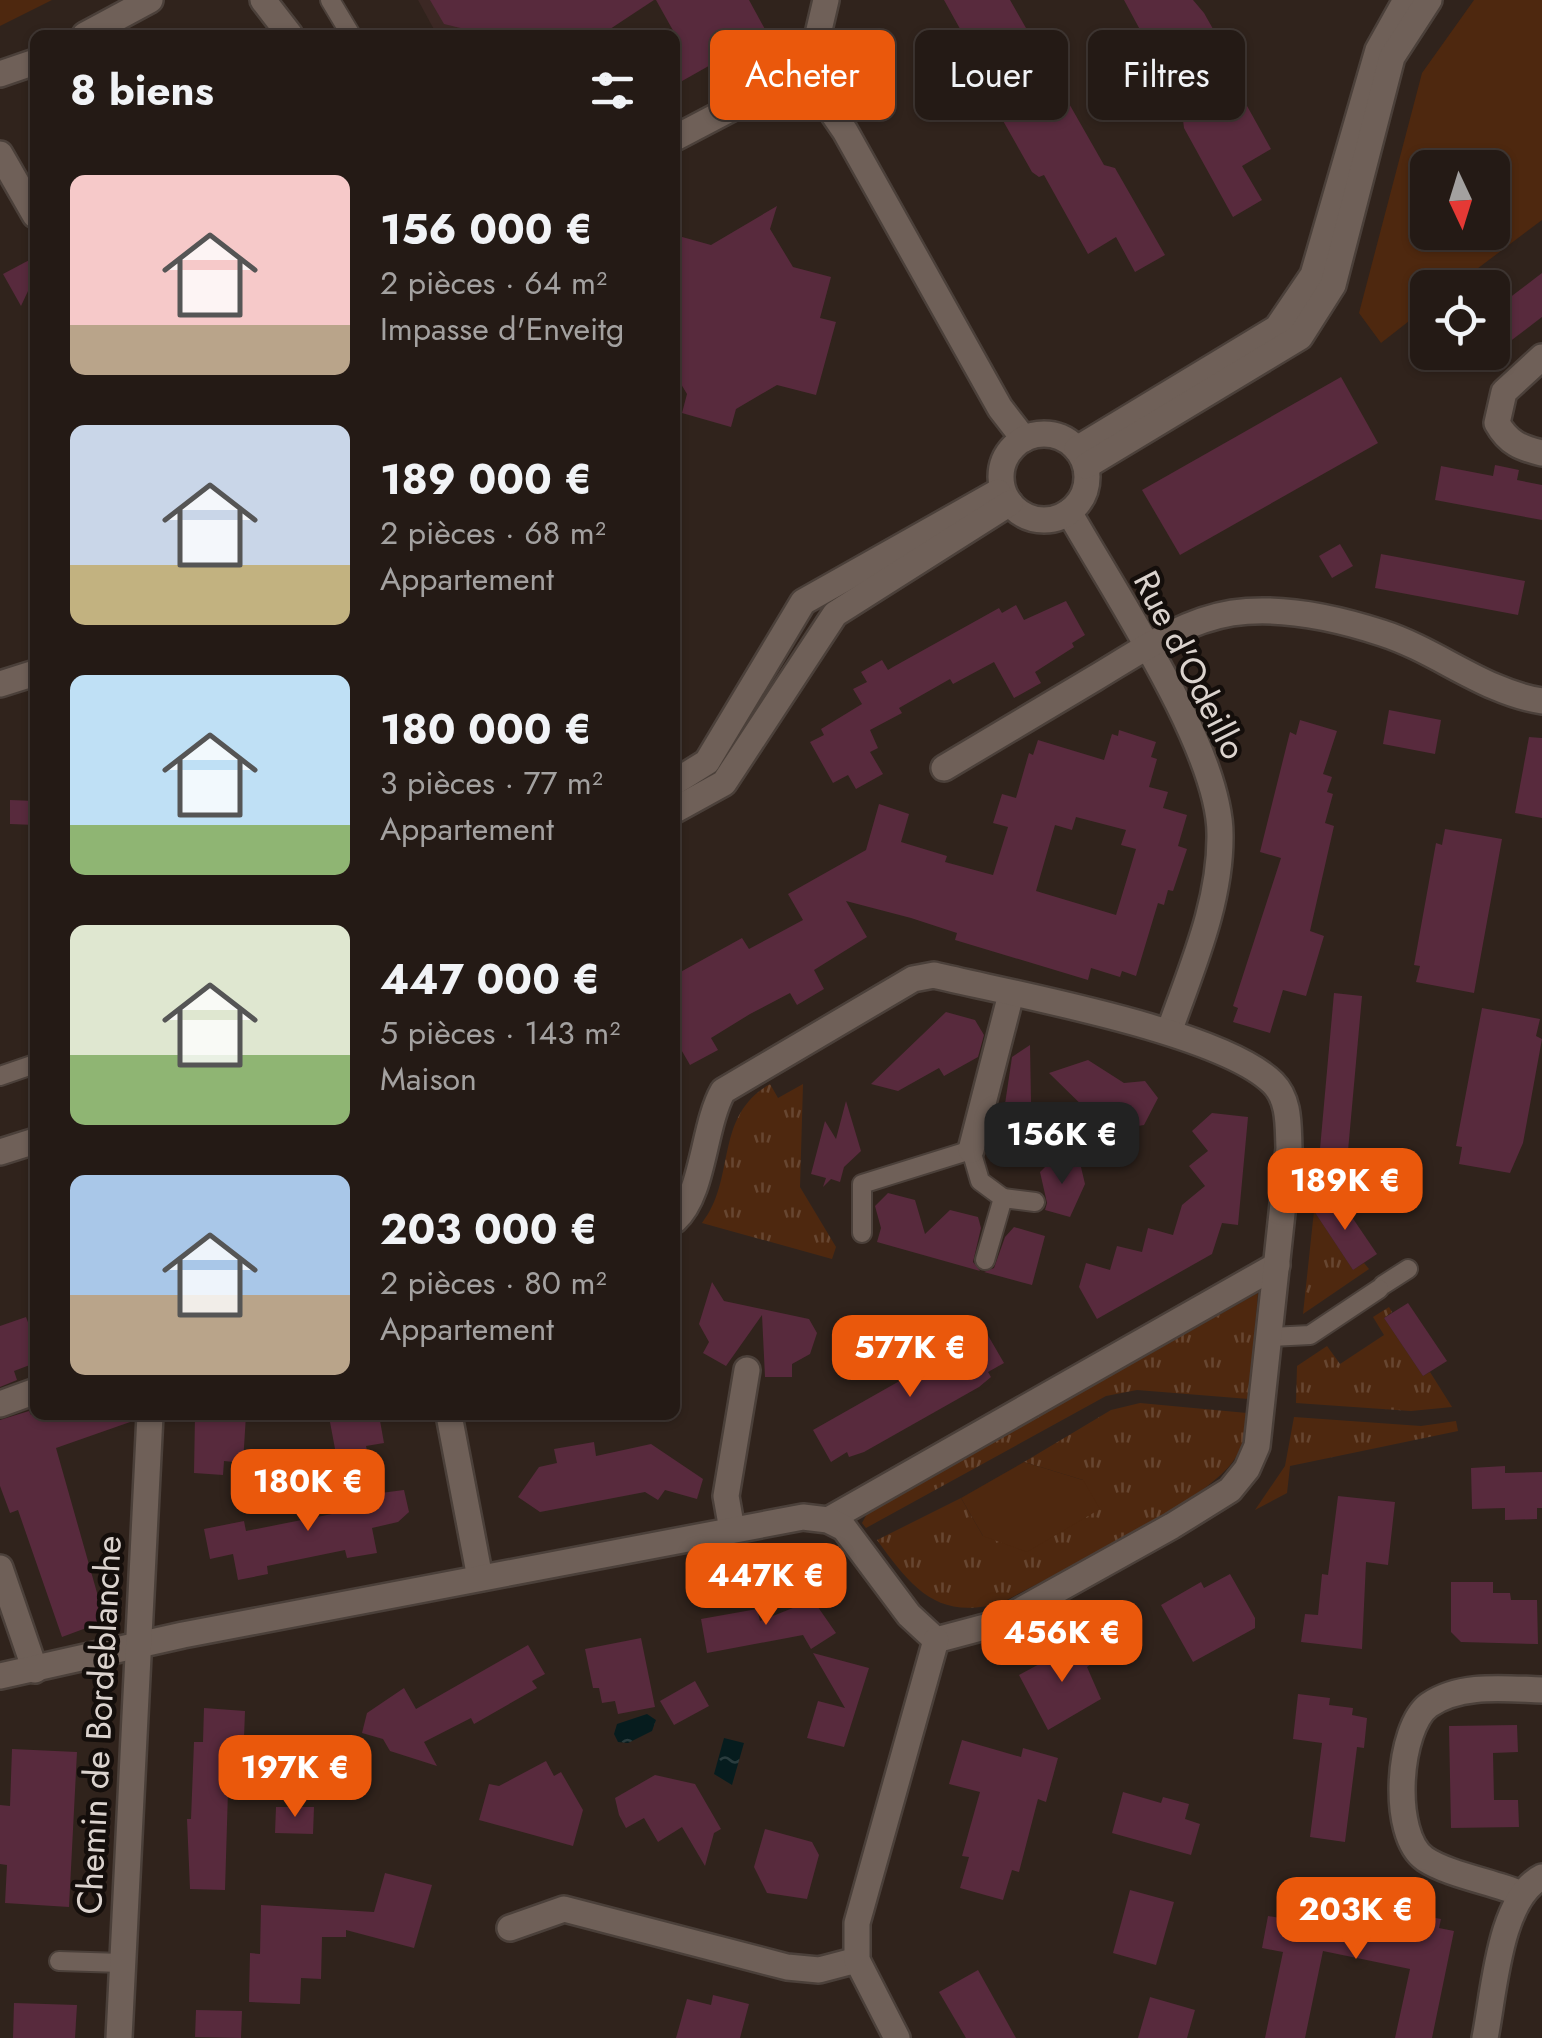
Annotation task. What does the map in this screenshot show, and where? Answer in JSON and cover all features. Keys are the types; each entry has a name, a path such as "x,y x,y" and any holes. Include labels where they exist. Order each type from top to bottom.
{"street":[{"path":"94,30 150,0"},
{"path":"263,0 286,30"},
{"path":"819,30 826,0"},
{"path":"1082,457 1277,328 1297,302 1313,275 1378,50 1406,0"},
{"path":"1082,457 1300,337 1332,285 1392,57 1430,0"},
{"path":"0,74 30,64"},
{"path":"680,135 710,120"},
{"path":"837,120 1000,408 1024,439"},
{"path":"0,154 30,206"},
{"path":"1542,357 1504,392 1497,424 1504,436 1521,448 1542,452"},
{"path":"1006,496 1006,454 1024,439 1046,434 1082,457"},
{"path":"1006,496 1037,519 1068,512 1080,499 1082,457"},
{"path":"680,779 708,762 803,602 1006,496"},
{"path":"680,807 724,782 835,614 1006,496"},
{"name":"Rue d'Odeillo","path":"1068,512 1204,758 1214,786 1220,835 1210,915 1169,1032"},
{"path":"944,768 1145,648 1189,626 1230,614 1316,617 1424,646 1495,688 1542,701"},
{"path":"0,684 30,675"},
{"path":"680,1211 693,1189 713,1109 723,1091 752,1070 913,979 934,974 1169,1032 1253,1068 1276,1085 1288,1111 1289,1148 1263,1407 1257,1446 1247,1469 1230,1490 996,1624 936,1640"},
{"path":"971,1150 1011,994"},
{"path":"0,1152 30,1142"},
{"path":"828,1520 1277,1264"},
{"path":"732,1530 726,1496 747,1370"},
{"path":"0,1404 30,1393"},
{"name":"Chemin de Bordeblanche","path":"119,2038 150,1420"},
{"path":"450,1420 480,1578"},
{"path":"0,1676 137,1644 804,1517 828,1520 844,1528 909,1615 936,1640"},
{"path":"0,1568 35,1670"},
{"path":"898,2038 857,1960 857,1923 936,1640"},
{"path":"1519,1893 1425,1859 1409,1842 1402,1820 1407,1747 1414,1716 1434,1701 1470,1689 1542,1690"},
{"path":"1485,2038 1510,1918 1519,1893 1542,1876"},
{"path":"510,1928 564,1909 787,1968 820,1970 857,1960"}],"lane":[{"path":"330,0 348,30"},
{"path":"0,1076 30,1066"},
{"path":"862,1232 862,1184 971,1150 980,1181 1003,1198 1035,1202"},
{"path":"986,1260 1003,1198"},
{"path":"1271,1336 1310,1335 1408,1269"},
{"path":"59,1961 122,1964"}],"shaded area":[{"path":"418,0 536,0 533,10 494,30 434,30"}],"green space":[{"path":"0,0 52,0 0,26"},
{"path":"1474,0 1542,0 1542,220 1510,244 1510,150 1410,150 1410,250 1502,250 1476,270 1410,270 1410,320 1381,343 1359,313 1422,73"},
{"path":"770,1084 778,1098 803,1084 800,1187 836,1247 832,1259 702,1223 713,1205 740,1113"},
{"path":"1314,1211 1353,1270 1364,1263 1369,1269 1303,1314"},
{"path":"1258,1293 1249,1399 1137,1390 1106,1396 866,1528 862,1523 868,1512"},
{"path":"1389,1307 1392,1312 1384,1318 1423,1376 1430,1372 1452,1407 1411,1411 1296,1403 1297,1366 1327,1346 1340,1364 1384,1335 1373,1317"},
{"path":"1140,1403 1247,1413 1239,1452 1214,1481 1189,1499 1003,1602 961,1608 944,1604 915,1586 877,1540 961,1498 983,1536 1083,1480 1024,1462 1111,1410"},
{"path":"1294,1417 1421,1426 1456,1421 1458,1431 1290,1466 1287,1493 1255,1510 1285,1466"},
{"path":"1024,1462 1083,1480 1100,1509 1027,1552 983,1536 961,1498"}],"water":[{"path":"647,1714 656,1720 652,1731 628,1743 618,1742 614,1734 617,1724"},
{"path":"724,1738 744,1743 732,1785 714,1774"}],"building":[{"path":"430,0 654,0 609,30 469,30 444,24"},
{"path":"656,0 749,0 765,30 710,30 710,65 680,82 680,30 673,30"},
{"path":"944,0 1010,0 1027,30 961,30"},
{"path":"1124,0 1193,0 1214,30 1140,30"},
{"path":"1068,102 1104,165 1115,168 1165,255 1135,272 1116,237 1088,254 1044,175 1039,177 1032,172 1003,120 1068,120"},
{"path":"1245,102 1271,149 1242,166 1262,200 1233,217 1183,120 1245,120"},
{"path":"777,206 770,229 793,267 831,277 820,318 836,322 816,395 777,385 736,409 731,427 682,413 687,394 680,382 680,236 711,245"},
{"path":"30,260 30,287 21,306 3,274"},
{"path":"1542,273 1542,317 1510,341 1510,297"},
{"path":"1341,377 1378,443 1180,555 1142,490"},
{"path":"1495,465 1519,470 1517,480 1542,485 1542,520 1435,500 1441,466 1493,476"},
{"path":"1340,544 1353,566 1332,578 1319,556"},
{"path":"1381,554 1525,581 1518,615 1375,588"},
{"path":"1066,601 1085,635 1072,643 1074,647 1035,672 1041,683 1014,698 994,662 953,684 950,679 870,730 878,748 870,752 883,774 856,789 848,775 833,783 810,742 824,735 821,729 862,704 853,689 867,682 861,672 882,660 888,670 999,608 1002,613 1016,605 1024,620"},
{"path":"1389,710 1441,720 1435,754 1383,744"},
{"path":"1300,720 1337,731 1323,774 1332,777 1327,792 1333,794 1325,823 1334,826 1310,931 1324,936 1306,996 1283,990 1270,1033 1233,1022 1238,1008 1233,1006 1281,858 1260,852 1290,732 1296,735"},
{"path":"1119,730 1156,742 1151,757 1157,759 1149,787 1168,792 1163,808 1187,815 1178,846 1187,849 1173,891 1168,890 1164,905 1158,903 1136,976 1122,971 1120,977 1091,968 1088,980 955,940 957,933 846,901 867,937 814,970 824,989 797,1005 790,993 750,1014 711,1038 718,1050 690,1065 680,1048 680,972 742,938 749,949 803,920 788,894 866,850 879,804 909,814 901,842 947,856 945,862 993,875 1008,827 993,823 1002,794 1016,798 1029,753 1033,755 1038,740 1104,760 1112,734 1118,736","holes":["1076,817 1126,830 1121,845 1136,849 1116,915 1036,891 1055,825 1072,830"]},
{"path":"1529,737 1542,738 1542,818 1515,813"},
{"path":"10,800 30,801 30,825 10,824"},
{"path":"1445,829 1502,839 1474,993 1416,982 1420,966 1414,965 1436,843 1442,845"},
{"path":"1334,993 1362,996 1348,1151 1320,1149"},
{"path":"1482,1008 1540,1019 1536,1036 1542,1039 1523,1143 1510,1173 1459,1164 1462,1147 1456,1146"},
{"path":"946,1012 975,1020 984,1035 978,1057 944,1076 939,1068 898,1091 871,1084"},
{"path":"1030,1045 1031,1102 1005,1104 1012,1057"},
{"path":"1088,1060 1124,1083 1145,1081 1158,1098 1144,1125 1094,1133 1096,1119 1049,1073"},
{"path":"846,1101 861,1151 844,1167 840,1182 831,1179 823,1187 826,1178 811,1174 825,1121 836,1139"},
{"path":"1212,1113 1248,1117 1238,1225 1222,1223 1212,1254 1097,1319 1079,1287 1086,1263 1110,1270 1117,1246 1142,1252 1148,1228 1173,1235 1182,1205 1205,1186 1189,1166 1208,1151 1192,1131"},
{"path":"1053,1159 1081,1167 1085,1184 1070,1217 1045,1210 1040,1172"},
{"path":"888,1193 915,1200 925,1234 950,1210 978,1217 981,1228 973,1262 980,1271 877,1242 881,1228 875,1206"},
{"path":"1337,1195 1377,1254 1353,1270 1314,1211"},
{"path":"1014,1227 1045,1236 1032,1285 984,1272 994,1268 1005,1237"},
{"path":"712,1282 724,1301 809,1319 817,1333 810,1354 792,1364 792,1377 765,1377 762,1315 726,1366 703,1353 709,1342 699,1324"},
{"path":"1408,1303 1447,1361 1423,1376 1384,1318"},
{"path":"26,1317 30,1328 30,1365 14,1371 17,1380 0,1387 0,1326"},
{"path":"986,1332 1004,1363 988,1372 991,1377 864,1452 849,1457 847,1452 831,1462 813,1430"},
{"path":"29,1411 30,1420 133,1420 56,1448 105,1621 62,1637 18,1510 10,1513 0,1486 0,1420"},
{"path":"195,1420 246,1420 243,1463 224,1461 223,1475 194,1473"},
{"path":"380,1420 384,1443 366,1446 375,1483 341,1481 330,1422"},
{"path":"594,1442 596,1456 651,1444 703,1479 697,1499 665,1490 658,1500 645,1492 540,1512 518,1497 539,1467 557,1463 554,1449"},
{"path":"1505,1466 1505,1473 1542,1472 1542,1508 1537,1508 1537,1519 1505,1520 1505,1508 1472,1509 1471,1468"},
{"path":"404,1490 409,1512 398,1522 372,1528 377,1553 347,1558 345,1550 267,1566 268,1574 238,1580 233,1554 210,1559 204,1529 244,1521 246,1531 337,1513 334,1499"},
{"path":"1338,1496 1395,1502 1388,1565 1366,1562 1362,1649 1301,1642 1305,1614 1318,1615 1322,1574 1328,1575"},
{"path":"1230,1574 1255,1618 1255,1628 1193,1662 1161,1605 1201,1582 1204,1588"},
{"path":"1451,1582 1493,1582 1493,1593 1510,1593 1511,1600 1537,1600 1538,1644 1461,1642 1451,1632"},
{"path":"813,1600 836,1633 811,1649 803,1635 707,1653 701,1619 757,1609 760,1621"},
{"path":"641,1638 655,1707 618,1714 615,1701 602,1703 599,1688 593,1688 585,1649"},
{"path":"1082,1641 1094,1662 1087,1667 1101,1699 1048,1730 1019,1675"},
{"path":"528,1645 545,1674 532,1681 537,1688 474,1724 471,1718 424,1742 437,1766 390,1751 383,1739 362,1733 367,1713 404,1688 416,1709"},
{"path":"813,1653 869,1668 844,1747 807,1738 818,1701 845,1708"},
{"path":"695,1681 709,1706 674,1725 660,1701"},
{"path":"1298,1694 1330,1698 1329,1705 1353,1708 1352,1715 1367,1718 1364,1748 1357,1747 1345,1842 1310,1837 1322,1743 1293,1739"},
{"path":"204,1708 245,1711 242,1791 228,1791 225,1890 190,1889 187,1819 191,1819 194,1742 203,1742"},
{"path":"1517,1725 1518,1752 1493,1753 1494,1800 1518,1800 1519,1827 1451,1828 1449,1726"},
{"path":"962,1740 1021,1757 1023,1748 1058,1758 1046,1802 1038,1799 1019,1872 1012,1870 1003,1900 960,1888 969,1857 962,1856 980,1792 949,1784"},
{"path":"12,1749 77,1752 69,1907 5,1903 7,1865 0,1864 0,1805 10,1806"},
{"path":"546,1761 554,1776 561,1772 583,1810 573,1846 479,1820 489,1784 499,1786"},
{"path":"655,1775 695,1784 721,1829 714,1833 705,1866 682,1827 658,1842 644,1818 626,1828 615,1798"},
{"path":"1123,1792 1161,1803 1163,1797 1189,1804 1185,1819 1200,1824 1191,1855 1112,1833"},
{"path":"276,1807 314,1807 313,1834 275,1833"},
{"path":"765,1829 812,1842 819,1855 807,1899 767,1893 754,1867"},
{"path":"385,1873 432,1885 414,1948 346,1930 346,1937 322,1937 321,1979 301,1978 300,2004 249,2002 250,1953 260,1954 261,1905 374,1912"},
{"path":"1130,1890 1174,1902 1156,1965 1113,1953"},
{"path":"1311,1900 1379,1915 1409,1918 1410,1913 1441,1919 1439,1928 1454,1931 1432,2038 1395,2038 1410,1969 1323,1951 1305,2038 1265,2038 1283,1952 1262,1948 1268,1916 1287,1919 1289,1910 1308,1915"},
{"path":"978,1970 1016,2038 966,2038 939,1992"},
{"path":"713,1995 749,2004 740,2038 676,2038 687,1999 711,2005"},
{"path":"1150,1997 1195,2010 1187,2038 1138,2038"},
{"path":"14,2003 77,2005 75,2038 13,2038"},
{"path":"196,2010 242,2011 241,2038 195,2037"}]}
